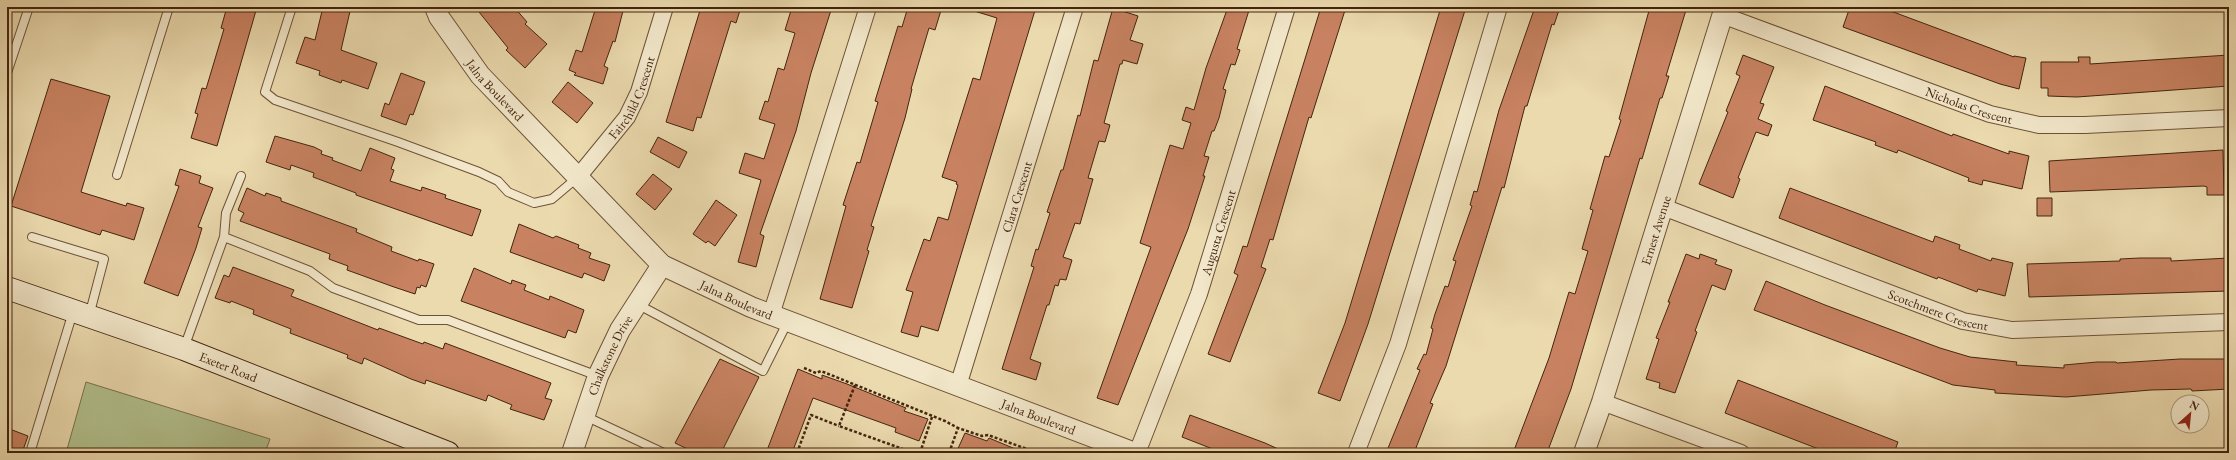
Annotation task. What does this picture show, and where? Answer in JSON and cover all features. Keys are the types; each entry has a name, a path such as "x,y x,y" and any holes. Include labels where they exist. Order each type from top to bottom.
{"main road":[{"name":"Exeter Road","path":"7,288 184,349 448,453"}],"street":[{"name":"Jalna Boulevard","path":"435,7 439,17 480,75 662,265 780,318 1136,453"},
{"name":"Fairchild Crescent","path":"578,177 627,117 638,92 665,7"},
{"path":"780,318 868,7"},
{"name":"Clara Crescent","path":"958,386 1075,7"},
{"name":"Augusta Crescent","path":"1136,453 1199,294 1287,7"},
{"path":"1356,453 1398,344 1499,7"},
{"name":"Nicholas Crescent","path":"1723,11 1990,114 2039,125 2085,125 2229,118"},
{"name":"Ernest Avenue","path":"1584,453 1602,402 1723,11"},
{"name":"Scotchmere Crescent","path":"1663,207 1963,321 2012,330 2229,322"},
{"name":"Chalkstone Drive","path":"572,453 598,376 620,330 662,265"},
{"path":"1602,402 1741,453"}],"lane":[{"path":"7,73 29,7"},
{"path":"117,175 168,7"},
{"path":"292,7 265,92 275,100 398,142 479,172 498,181 508,192 534,203 552,199 578,177"},
{"path":"184,349 224,237 226,213 241,176"},
{"path":"30,453 81,314 104,259 32,237"},
{"path":"224,237 310,271 333,288 419,320 448,320 598,376"},
{"path":"637,304 763,371 780,318"},
{"path":"585,416 664,453"}],"path":[{"path":"804,368 816,373 821,372 855,385 958,428 982,436 988,435 1028,449"},
{"path":"839,426 855,385"},
{"path":"797,453 811,415 914,453"},
{"path":"920,453 932,417"},
{"path":"949,453 958,428"}],"green space":[{"path":"86,382 270,439 265,453 66,453"}],"building":[{"path":"227,7 257,7 217,146 191,138 198,114 195,113 202,88 206,89 224,29 221,28"},
{"path":"323,7 351,7 341,50 377,63 368,89 342,80 341,83 319,75 320,71 296,63 305,37 315,40"},
{"path":"475,7 514,7 527,22 525,24 547,44 525,68 506,50 508,48"},
{"path":"596,7 624,7 615,42 613,41 604,66 608,68 603,84 574,75 576,73 569,70 576,50 582,52"},
{"path":"701,7 741,7 736,23 731,21 701,118 697,117 693,131 666,122"},
{"path":"792,7 832,7 811,73 796,131 760,234 764,236 756,267 738,262 761,180 739,173 745,153 764,159 775,124 759,119 765,101 768,102 778,68 784,70 795,33 785,30"},
{"path":"908,7 942,7 935,30 929,28 911,89 905,118 871,226 874,227 867,250 869,251 852,308 820,299 846,206 843,205 857,162 860,163 878,102 875,101 898,26 902,27"},
{"path":"971,7 1036,7 938,331 921,326 918,337 901,332 913,292 906,290 924,239 930,241 938,217 948,220 958,185 956,184 957,182 942,177 973,78 980,80 997,18 971,10"},
{"path":"1228,7 1250,7 1237,49 1240,50 1235,65 1231,64 1223,89 1226,90 1219,118 1214,131 1212,131 1204,156 1209,157 1203,176 1205,176 1188,229 1118,405 1097,398 1151,247 1140,243 1170,145 1183,149 1191,123 1182,120 1186,107 1194,110 1206,68"},
{"path":"1321,7 1346,7 1311,118 1309,117 1273,240 1270,239 1261,267 1266,269 1230,362 1208,354 1238,275 1234,273 1243,246 1247,247"},
{"path":"1441,7 1466,7 1368,324 1340,401 1318,393 1345,323"},
{"path":"1535,7 1560,7 1554,25 1552,24 1527,106 1525,106 1504,188 1502,187 1446,366 1430,403 1433,404 1414,453 1386,453 1420,370 1417,369 1424,354 1426,355 1433,329 1431,328 1435,314 1445,286 1448,287 1456,261 1453,260 1472,206 1470,205 1474,191 1477,192 1499,110"},
{"path":"1650,7 1676,7 1686,10 1666,76 1669,76 1662,98 1660,98 1642,159 1640,158 1571,389 1547,453 1513,453 1549,358 1569,292 1575,294 1588,251 1582,249 1593,210 1590,209 1605,156 1609,157 1621,120 1619,119"},
{"path":"1850,7 1880,7 2014,57 2026,58 2019,89 2000,84 1843,27"},
{"path":"1113,8 1138,16 1130,40 1143,44 1137,64 1123,60 1122,64 1120,64 1104,123 1110,125 1105,142 1099,141 1088,178 1093,179 1080,224 1075,223 1063,257 1072,260 1066,280 1060,279 1058,286 1055,285 1030,359 1041,363 1036,380 1002,369 1034,267 1031,266 1036,249 1038,250 1050,213 1047,212 1061,170 1063,170 1078,115 1080,116 1094,60 1098,61"},
{"path":"1743,55 1774,67 1760,103 1764,104 1758,119 1772,125 1768,136 1756,132 1738,178 1740,179 1733,198 1699,184 1728,112 1726,111 1740,76 1736,74"},
{"path":"2229,55 2229,86 2077,97 2048,96 2048,88 2041,88 2041,62 2079,62 2078,57 2090,57 2090,64"},
{"path":"401,73 425,82 413,115 410,114 406,125 381,116 385,103 389,105"},
{"path":"51,79 110,96 81,192 126,206 127,203 144,208 134,240 102,230 100,235 11,206"},
{"path":"568,82 593,103 577,123 552,102"},
{"path":"1825,86 1952,136 1953,134 2009,154 2009,151 2029,156 2022,189 1983,180 1982,185 1968,181 1969,178 1898,150 1897,153 1875,145 1876,142 1813,120"},
{"path":"275,136 314,147 322,151 321,154 333,158 332,160 361,171 370,148 395,158 391,169 394,170 390,181 421,191 422,187 446,195 445,198 481,210 472,236 356,195 356,193 313,177 314,173 291,165 290,170 266,162"},
{"path":"658,137 687,152 679,168 650,152"},
{"path":"2223,150 2224,195 2207,195 2207,187 2204,186 2050,192 2049,161"},
{"path":"180,169 201,176 199,183 213,188 198,227 202,228 196,248 178,296 144,283 179,186 175,185"},
{"path":"653,174 672,189 655,210 636,194"},
{"path":"247,188 265,196 266,193 281,198 281,201 357,229 356,232 392,247 391,251 418,261 419,259 434,264 426,287 421,285 420,288 417,287 415,294 394,287 347,270 348,266 329,259 330,254 240,221 244,213 238,210"},
{"path":"1790,188 1933,242 1935,236 1960,245 1959,249 1991,261 1992,258 2013,263 2005,296 1978,289 1977,292 1938,277 1937,279 1779,218"},
{"path":"2037,198 2052,198 2052,216 2037,216"},
{"path":"716,200 737,215 715,246 708,241 706,243 693,234"},
{"path":"519,224 553,238 556,236 579,245 578,248 591,253 589,258 610,265 604,281 584,273 582,278 510,252"},
{"path":"1686,254 1699,259 1700,254 1717,260 1715,264 1732,270 1725,290 1712,285 1675,393 1659,388 1660,383 1646,379 1659,339 1656,338"},
{"path":"2171,258 2171,261 2229,258 2229,291 2029,297 2027,264 2120,261 2120,259"},
{"path":"233,267 294,290 291,296 378,330 379,328 423,344 424,342 443,349 445,343 551,383 545,398 552,400 544,420 510,409 512,405 488,395 486,401 426,380 425,384 364,358 362,364 347,358 348,355 290,333 291,329 253,314 254,310 231,301 230,303 215,298 224,275 229,277"},
{"path":"474,268 511,284 512,280 526,285 524,290 549,300 550,296 584,310 576,333 568,330 565,338 461,301"},
{"path":"1766,281 1940,348 1970,357 2017,362 2016,365 2064,368 2064,365 2097,362 2117,363 2180,359 2229,359 2229,389 2192,391 2191,389 2151,390 2066,397 1995,393 1995,390 1953,385 1754,310"},
{"path":"720,359 759,377 721,453 696,453 675,443"},
{"path":"798,369 822,379 822,375 847,384 906,408 904,411 928,419 919,441 895,432 896,428 813,398 792,453 766,453"},
{"path":"1738,380 1898,442 1894,453 1829,453 1725,413"},
{"path":"1190,415 1265,443 1287,453 1223,453 1182,437"},
{"path":"7,428 28,436 22,453 7,453"},
{"path":"965,433 987,441 989,438 1025,453 956,453"}]}
